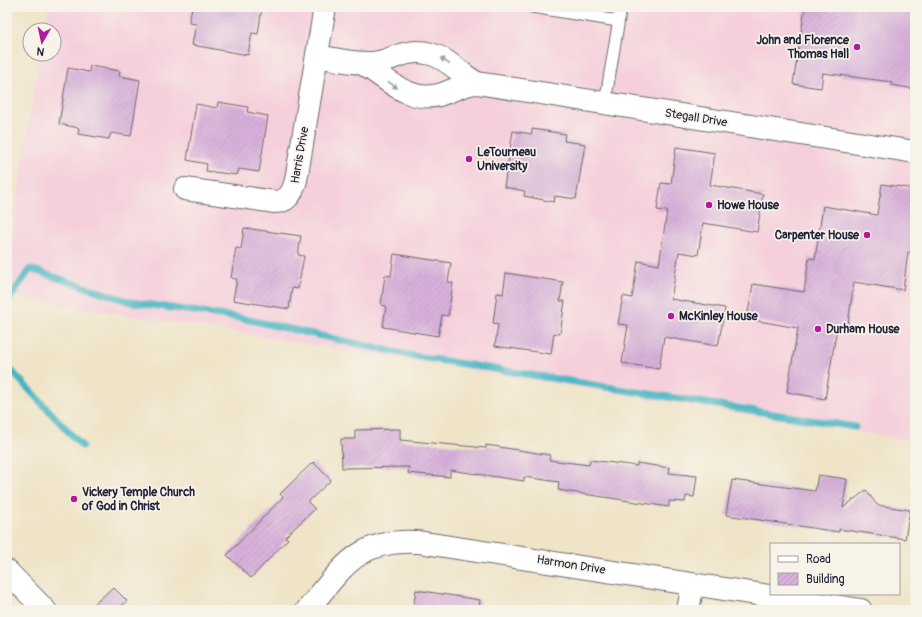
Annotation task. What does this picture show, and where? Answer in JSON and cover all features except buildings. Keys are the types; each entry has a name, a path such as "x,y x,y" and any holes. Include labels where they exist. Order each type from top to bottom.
{"street":[{"name":"Harris Drive","path":"185,189 275,202 280,202 289,197 296,180 325,7"},
{"name":"Stegall Drive","path":"317,56 361,63 373,63 404,53 422,52 439,57 467,78 477,83"},
{"name":"Stegall Drive","path":"361,63 399,89 415,95 431,96 468,84 477,83 915,152"},
{"name":"Harmon Drive","path":"307,610 356,556 368,548 400,541 418,542 861,610"},
{"path":"7,571 45,610"},
{"path":"688,610 693,584"}],"lane":[{"path":"532,7 618,21"},
{"path":"605,103 620,7"}],"shaded area":[{"name":"LeTourneau University","path":"48,7 915,7 915,441 7,296 7,264 39,62 62,62 62,22 45,22"}],"waterway":[{"path":"7,302 30,269 131,302 240,318 408,355 855,427"},
{"path":"7,366 82,446"}],"place":[{"name":"John and Florence Thomas Hall","path":"857,47"},
{"name":"LeTourneau University","path":"469,159"},
{"name":"Howe House","path":"709,205"},
{"name":"Carpenter House","path":"867,235"},
{"name":"McKinley House","path":"671,316"},
{"name":"Durham House","path":"818,329"},
{"name":"Vickery Temple Church of God in Christ","path":"74,499"}]}
